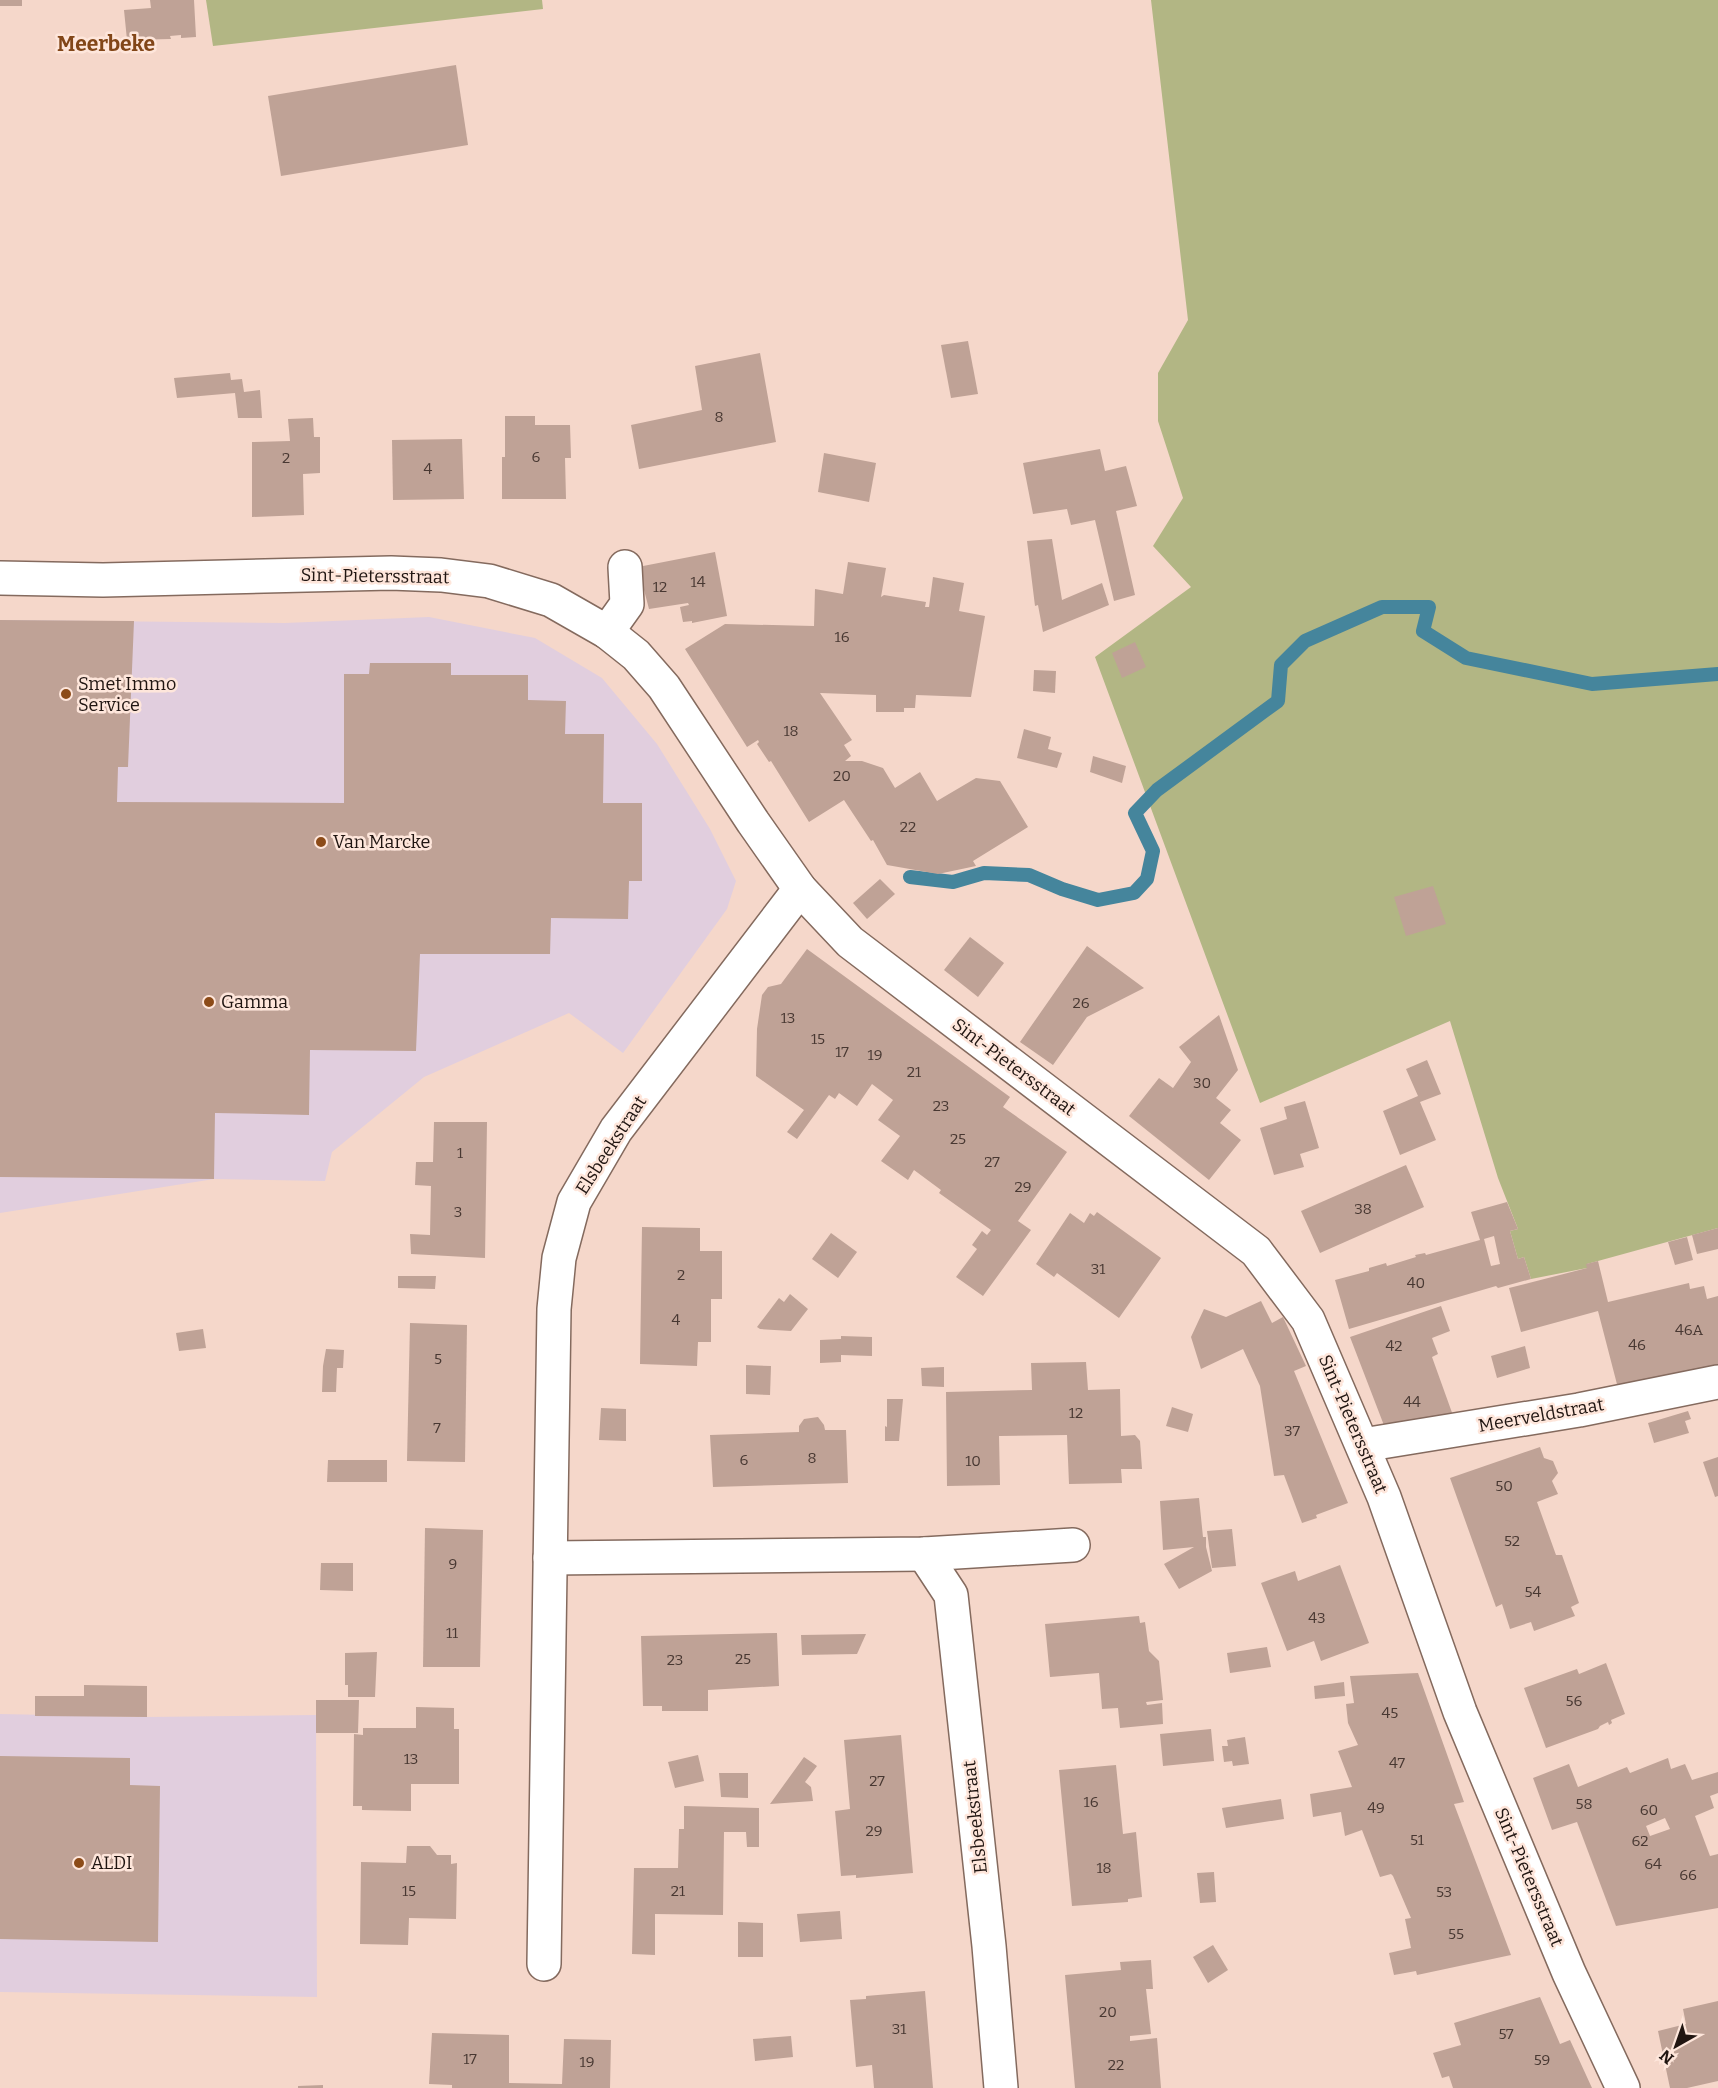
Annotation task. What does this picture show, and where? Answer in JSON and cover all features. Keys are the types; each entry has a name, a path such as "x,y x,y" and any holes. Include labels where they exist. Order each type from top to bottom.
{"street":[{"path":"608,632 627,604 625,567"},
{"name":"Sint-Pietersstraat","path":"0,578 103,580 391,573 441,575 489,581 551,600 608,632 636,655 664,687 800,889 850,942 1256,1251 1308,1320 1384,1497 1460,1712 1569,1973 1623,2088"},
{"name":"Elsbeekstraat","path":"544,1964 554,1309 559,1258 574,1202 616,1130 800,889"},
{"name":"Meerveldstraat","path":"1363,1445 1579,1410 1718,1382"},
{"path":"550,1558 924,1554 1073,1545"},
{"name":"Elsbeekstraat","path":"924,1554 951,1595 989,1946 1001,2088"}],"shaded area":[{"path":"429,617 535,638 602,678 657,744 710,829 736,881 727,909 623,1053 569,1013 424,1077 332,1152 325,1181 214,1179 0,1213 0,620 285,623"},
{"path":"0,1714 147,1717 316,1715 317,1997 0,1992"}],"green space":[{"path":"206,0 542,0 543,9 213,46"},
{"path":"1151,0 1718,0 1718,1228 1587,1264 1587,1268 1531,1279 1524,1257 1518,1259 1510,1231 1518,1229 1498,1178 1450,1021 1260,1103 1095,657 1191,587 1153,546 1183,498 1158,421 1158,373 1188,320"}],"building":[{"path":"0,0 22,0 22,6 0,6"},
{"path":"150,0 194,0 196,37 181,38 181,35 170,36 171,39 127,40 124,10 151,8"},
{"path":"456,65 468,145 281,176 268,96"},
{"path":"968,341 978,394 951,398 941,345"},
{"path":"760,353 776,442 639,469 631,425 702,410 695,366"},
{"path":"230,373 231,380 242,379 244,392 260,390 262,418 238,418 235,393 177,398 174,378"},
{"path":"505,416 535,416 535,425 570,425 571,458 565,458 566,499 502,499"},
{"path":"313,418 314,437 320,437 320,473 303,474 304,515 252,517 252,442 290,441 288,419"},
{"path":"462,439 464,499 393,500 392,440"},
{"path":"1100,449 1105,471 1126,466 1137,506 1116,511 1135,595 1114,601 1095,520 1071,525 1067,509 1033,514 1023,463"},
{"path":"824,453 876,463 869,502 818,492"},
{"path":"1052,539 1062,600 1102,583 1109,605 1043,632 1038,605 1035,606 1027,541"},
{"path":"715,552 727,616 692,623 692,621 683,622 680,607 689,605 688,603 649,609 638,567"},
{"path":"848,562 886,568 881,597 884,595 926,602 925,607 929,607 933,577 964,583 959,611 985,616 971,697 916,695 915,708 904,708 904,712 876,712 876,695 820,693 852,740 844,745 851,756 845,761 862,761 883,768 895,788 920,772 937,801 976,778 1000,781 1028,827 973,861 976,866 938,874 887,865 873,840 871,841 844,800 809,822 771,761 769,762 757,744 758,740 747,747 685,649 725,624 814,626 815,589 843,594"},
{"path":"0,620 134,621 128,767 118,767 117,802 344,803 344,674 369,674 370,663 451,663 451,675 528,675 528,700 566,701 565,734 604,734 603,803 642,803 642,881 629,881 628,919 551,918 550,954 420,954 416,1051 310,1050 309,1115 215,1113 214,1179 0,1177"},
{"path":"1135,642 1146,667 1122,678 1112,653"},
{"path":"1034,670 1056,671 1055,693 1033,691"},
{"path":"1024,729 1051,737 1048,749 1062,753 1057,768 1017,758"},
{"path":"1093,756 1126,766 1122,783 1090,772"},
{"path":"880,879 895,894 867,919 853,903"},
{"path":"1433,886 1446,924 1406,936 1394,897"},
{"path":"970,937 1004,963 978,997 944,970"},
{"path":"1087,946 1144,988 1087,1017 1053,1065 1020,1042"},
{"path":"807,949 1010,1097 1003,1107 1067,1152 1018,1221 1031,1230 983,1296 956,1277 977,1249 972,1245 982,1231 987,1235 991,1230 939,1193 941,1190 914,1170 908,1180 881,1161 900,1136 878,1120 893,1100 872,1084 857,1106 839,1093 835,1099 829,1095 797,1139 787,1132 804,1110 756,1076 757,1029 762,995 768,987 781,984"},
{"path":"1219,1015 1238,1070 1216,1098 1231,1110 1220,1123 1241,1140 1209,1180 1129,1116 1159,1078 1173,1088 1191,1062 1179,1047"},
{"path":"1427,1060 1441,1094 1420,1102 1436,1140 1400,1155 1383,1111 1418,1096 1406,1069"},
{"path":"1305,1101 1319,1148 1300,1154 1304,1167 1274,1175 1260,1128 1287,1119 1284,1107"},
{"path":"434,1122 487,1122 485,1258 411,1254 410,1234 430,1235 431,1186 415,1185 416,1162 433,1162"},
{"path":"1406,1165 1424,1207 1320,1253 1301,1211"},
{"path":"1507,1202 1518,1229 1510,1231 1518,1259 1524,1257 1531,1279 1498,1288 1496,1286 1349,1329 1335,1280 1369,1271 1369,1268 1386,1263 1387,1266 1416,1257 1415,1255 1425,1253 1426,1255 1480,1240 1471,1212","holes":["1494,1236 1500,1264 1491,1266 1484,1239"]},
{"path":"1097,1212 1161,1258 1119,1318 1057,1273 1054,1277 1036,1264 1070,1213 1084,1223 1090,1213 1094,1216"},
{"path":"642,1227 700,1228 700,1251 722,1251 722,1299 711,1299 711,1342 698,1342 697,1366 640,1364"},
{"path":"1718,1228 1718,1249 1697,1254 1692,1235"},
{"path":"831,1233 857,1252 838,1278 812,1259"},
{"path":"1687,1237 1693,1260 1675,1265 1668,1242"},
{"path":"1598,1261 1608,1302 1689,1283 1690,1289 1704,1286 1707,1299 1718,1296 1718,1370 1619,1392 1598,1311 1521,1332 1509,1288 1587,1268 1586,1264"},
{"path":"398,1276 436,1276 435,1289 398,1288"},
{"path":"790,1294 808,1309 791,1331 757,1327 779,1298 784,1302"},
{"path":"1261,1301 1272,1323 1283,1317 1306,1366 1294,1371 1348,1503 1302,1523 1284,1475 1274,1476 1260,1386 1243,1349 1201,1369 1191,1337 1204,1309 1226,1317"},
{"path":"1441,1306 1450,1331 1432,1338 1438,1354 1432,1357 1455,1421 1385,1428 1350,1337"},
{"path":"410,1323 467,1325 465,1462 407,1461"},
{"path":"203,1329 206,1348 179,1351 176,1333"},
{"path":"841,1336 872,1337 872,1356 841,1355 841,1362 820,1363 820,1340 841,1339"},
{"path":"1525,1346 1530,1368 1497,1378 1491,1356"},
{"path":"326,1349 344,1350 343,1368 337,1368 336,1392 322,1392"},
{"path":"1086,1362 1088,1390 1120,1389 1121,1436 1135,1435 1140,1441 1142,1469 1121,1469 1122,1483 1069,1484 1067,1435 999,1436 1000,1485 947,1486 946,1392 1032,1390 1031,1363"},
{"path":"746,1365 771,1366 770,1395 746,1394"},
{"path":"944,1367 944,1387 922,1386 921,1368"},
{"path":"887,1399 903,1399 899,1441 885,1441"},
{"path":"1172,1407 1193,1414 1188,1432 1166,1426"},
{"path":"601,1408 626,1409 626,1441 599,1440"},
{"path":"1688,1411 1691,1419 1685,1421 1689,1433 1654,1443 1648,1423"},
{"path":"818,1417 825,1430 846,1430 848,1483 713,1487 710,1435 799,1432 799,1426 804,1419"},
{"path":"1540,1447 1544,1458 1553,1461 1558,1473 1552,1481 1558,1494 1537,1502 1556,1555 1562,1555 1579,1603 1571,1607 1575,1616 1534,1631 1531,1622 1510,1629 1502,1604 1496,1607 1450,1478"},
{"path":"1718,1457 1718,1496 1715,1497 1703,1462"},
{"path":"328,1460 387,1460 387,1482 327,1482"},
{"path":"1199,1498 1203,1537 1206,1537 1212,1571 1179,1589 1164,1564 1194,1547 1163,1550 1160,1501"},
{"path":"425,1528 483,1530 480,1667 423,1667"},
{"path":"1232,1529 1236,1566 1212,1568 1207,1531"},
{"path":"321,1563 353,1563 353,1591 320,1590"},
{"path":"1340,1565 1369,1643 1321,1661 1314,1641 1287,1651 1261,1583 1295,1571 1298,1581"},
{"path":"1139,1616 1140,1623 1145,1622 1149,1651 1159,1661 1163,1700 1146,1702 1147,1705 1162,1703 1163,1724 1120,1728 1118,1708 1102,1709 1099,1673 1050,1677 1045,1624"},
{"path":"777,1633 779,1686 708,1690 708,1711 662,1711 662,1706 643,1706 641,1636"},
{"path":"866,1634 857,1654 802,1655 801,1635"},
{"path":"1267,1647 1271,1667 1230,1673 1227,1653"},
{"path":"377,1652 375,1697 348,1697 348,1685 345,1685 345,1653"},
{"path":"1606,1663 1625,1714 1611,1720 1612,1723 1609,1725 1608,1722 1598,1729 1546,1748 1524,1688 1577,1669 1579,1674"},
{"path":"1418,1673 1464,1802 1454,1804 1511,1955 1417,1975 1416,1971 1394,1975 1389,1953 1411,1948 1405,1919 1411,1918 1393,1876 1391,1874 1380,1877 1362,1830 1345,1836 1341,1812 1313,1817 1310,1794 1352,1787 1338,1751 1358,1745 1348,1723 1346,1704 1354,1703 1350,1676"},
{"path":"1344,1682 1345,1696 1315,1699 1314,1686"},
{"path":"84,1685 147,1686 147,1717 35,1716 35,1696 84,1696"},
{"path":"316,1700 359,1700 358,1733 316,1733"},
{"path":"416,1707 454,1708 454,1729 459,1729 459,1784 411,1784 411,1811 362,1810 362,1806 353,1806 354,1734 363,1735 363,1728 416,1728"},
{"path":"1211,1729 1214,1761 1163,1766 1160,1734"},
{"path":"901,1735 913,1873 856,1878 856,1875 841,1876 835,1811 850,1809 844,1740"},
{"path":"1245,1737 1249,1764 1233,1766 1232,1761 1224,1762 1222,1746 1228,1746 1227,1740"},
{"path":"698,1755 704,1781 675,1788 668,1762"},
{"name":"ALDI","path":"0,1756 130,1758 130,1785 160,1786 158,1942 0,1939"},
{"path":"804,1757 817,1766 805,1782 811,1787 813,1801 770,1804"},
{"path":"1668,1758 1671,1769 1685,1764 1692,1780 1718,1772 1718,1793 1710,1796 1714,1808 1695,1816 1710,1856 1718,1854 1718,1908 1616,1926 1577,1822 1552,1830 1533,1778 1569,1764 1578,1787 1627,1767 1630,1773","holes":["1665,1818 1670,1829 1650,1836 1646,1826"]},
{"path":"1116,1765 1123,1834 1136,1832 1142,1897 1128,1899 1128,1902 1072,1906 1059,1770"},
{"path":"719,1773 748,1773 748,1798 721,1797"},
{"path":"1281,1799 1284,1819 1226,1828 1222,1808"},
{"path":"684,1806 759,1808 759,1847 747,1847 746,1832 724,1832 723,1915 655,1914 655,1955 632,1954 634,1868 678,1868 679,1829 684,1829"},
{"path":"407,1846 430,1846 437,1855 451,1855 451,1864 457,1863 456,1919 409,1918 408,1945 360,1944 361,1862 406,1863"},
{"path":"1214,1872 1216,1902 1200,1903 1197,1873"},
{"path":"840,1911 842,1939 800,1942 797,1914"},
{"path":"738,1922 763,1923 763,1957 738,1957"},
{"path":"1213,1945 1228,1970 1208,1983 1193,1957"},
{"path":"1151,1960 1153,1989 1146,1989 1151,2034 1130,2036 1130,2041 1157,2038 1161,2088 1075,2088 1065,1975 1121,1970 1120,1962"},
{"path":"925,1991 933,2088 874,2088 872,2065 856,2067 850,2000 866,1999 866,1996"},
{"path":"1540,1997 1560,2044 1570,2040 1592,2088 1453,2088 1449,2076 1442,2078 1433,2053 1461,2045 1454,2023"},
{"path":"1718,2001 1718,2081 1687,2088 1670,2088 1658,2031 1686,2024 1683,2009"},
{"path":"432,2033 509,2035 509,2083 562,2084 564,2039 611,2040 610,2088 452,2088 452,2085 429,2084"},
{"path":"791,2036 793,2057 755,2061 753,2039"},
{"path":"323,2085 323,2088 298,2088 298,2086"}],"waterway":[{"path":"910,877 953,882 984,873 1029,875 1062,889 1098,900 1134,893 1147,879 1153,851 1135,813 1157,790 1278,701 1281,665 1305,641 1382,607 1429,607 1423,631 1466,658 1592,684 1718,674"}],"place":[{"name":"Smet Immo Service","path":"66,694"},
{"name":"Van Marcke","path":"321,842"},
{"name":"Gamma","path":"209,1002"},
{"name":"ALDI","path":"79,1863"}],"district":[{"name":"Meerbeke","path":"106,44"}]}
